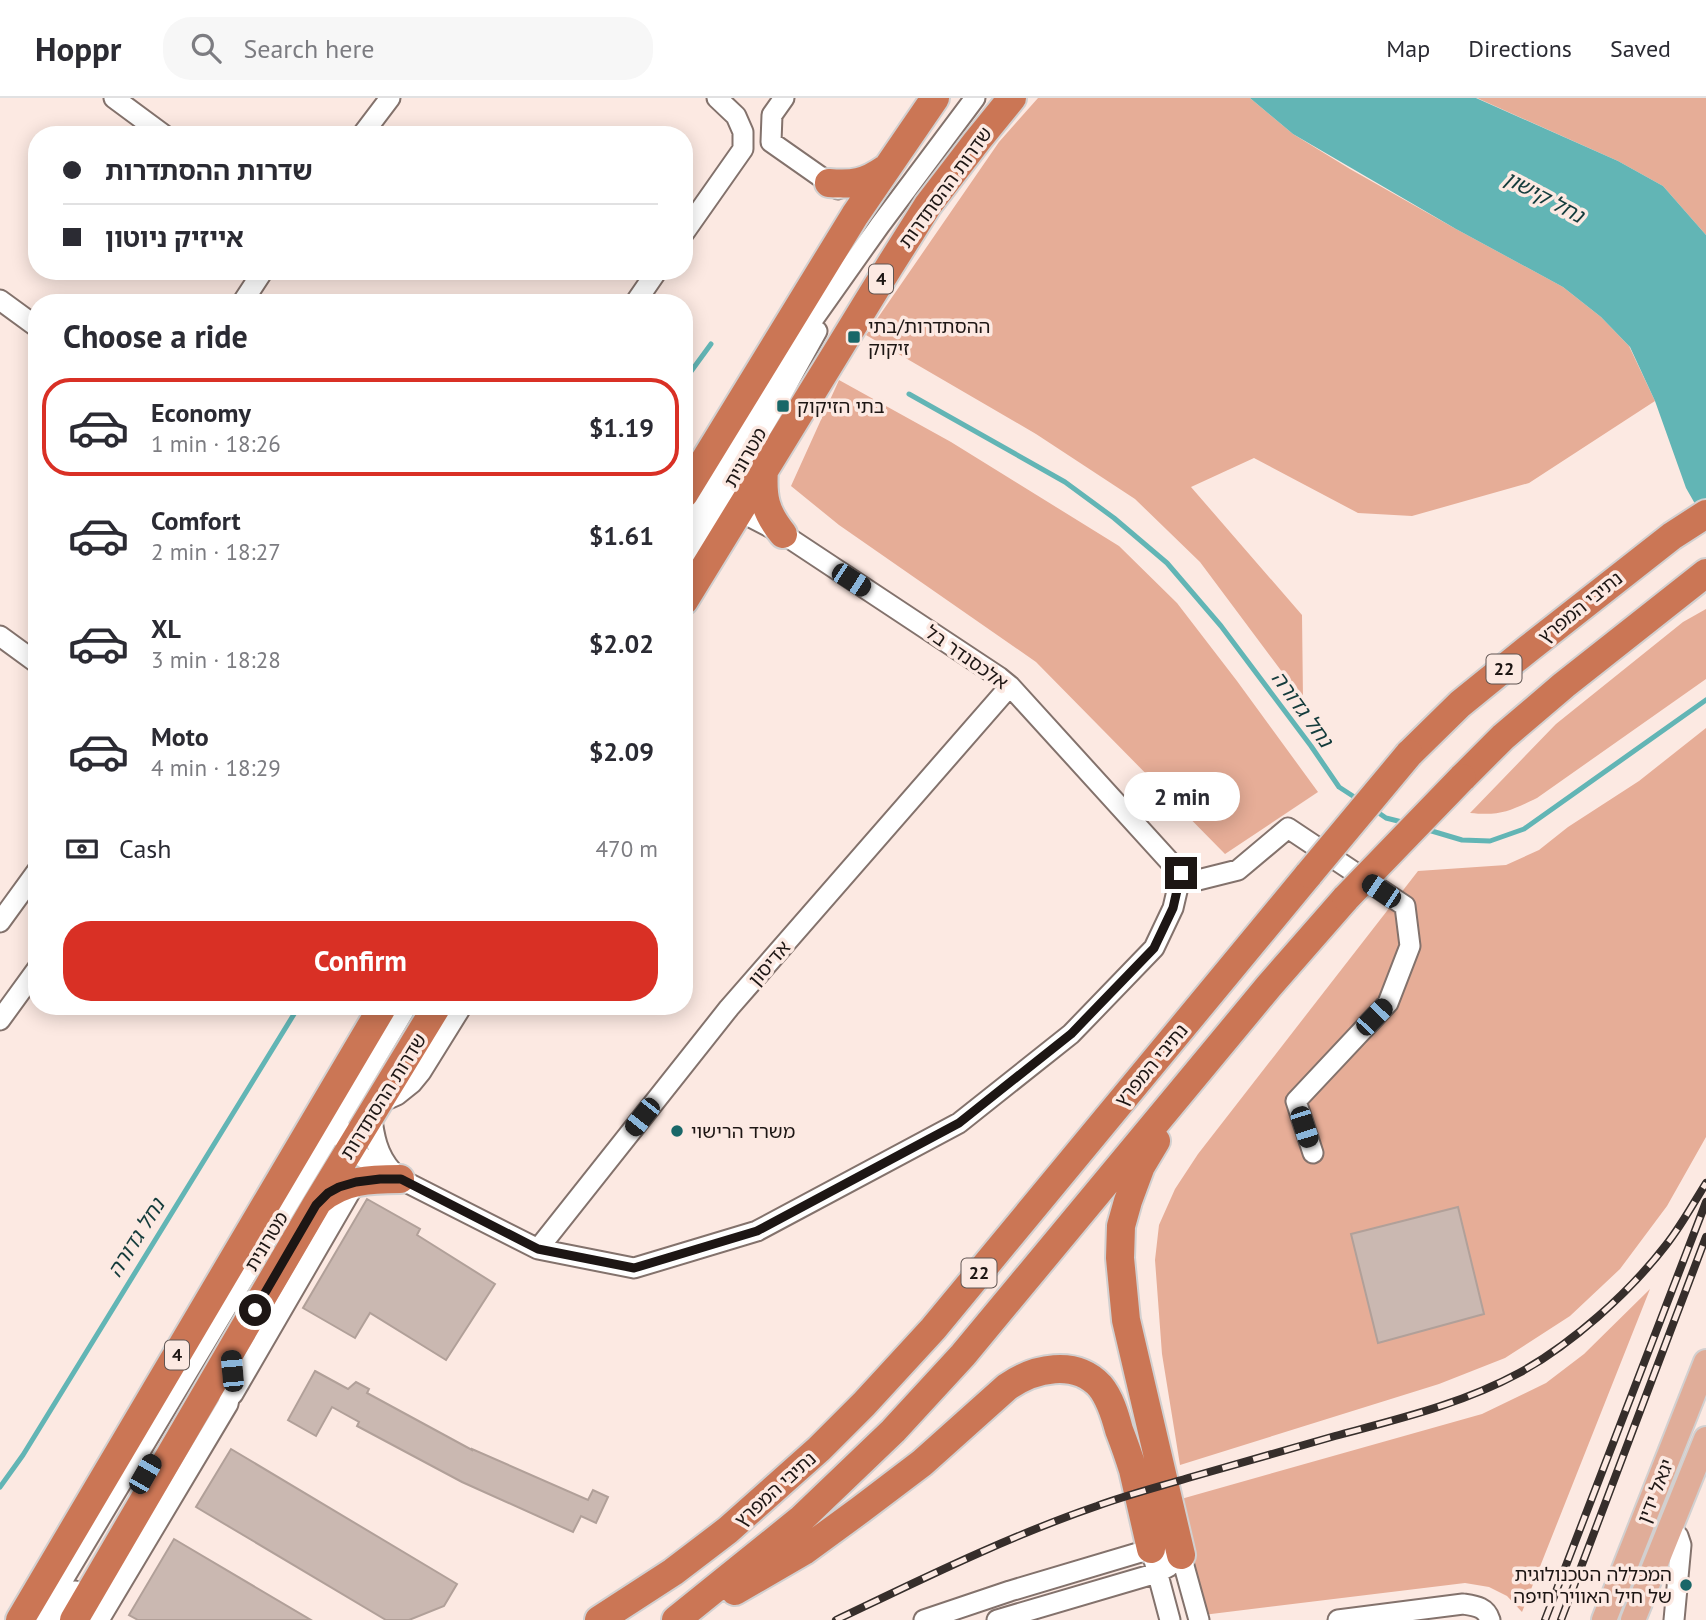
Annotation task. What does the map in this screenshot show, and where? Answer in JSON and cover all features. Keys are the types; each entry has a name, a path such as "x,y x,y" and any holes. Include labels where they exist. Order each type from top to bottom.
{"highway":[{"name":"שדרות ההסתדרות","path":"705,503 876,215 885,169 935,98"},
{"name":"שדרות ההסתדרות","path":"705,503 764,469 928,205 1012,98"},
{"path":"829,183 857,183 872,178 885,169"},
{"path":"764,469 765,502 771,520 783,534"},
{"name":"שדרות ההסתדרות","path":"693,587 725,535 705,503"},
{"name":"נתיבי המפרץ","path":"598,1620 673,1572 728,1530 810,1457 864,1404 933,1329 1409,754 1460,704 1603,588 1706,514"},
{"name":"נתיבי המפרץ","path":"676,1620 800,1520 893,1431 963,1355 1269,986 1346,898 1462,778 1503,737 1564,685 1706,573"},
{"path":"1181,1555 1126,1320 1119,1258 1121,1226 1141,1166 1161,1133 1269,986"},
{"name":"4","path":"20,1620 378,1015"},
{"name":"שדרות ההסתדרות","path":"74,1620 316,1205 344,1137 375,1109 432,1015"},
{"path":"316,1205 339,1187 356,1182 401,1179"},
{"path":"687,1620 804,1550 860,1510 922,1463 1021,1377 1054,1369 1069,1369 1090,1376 1102,1388 1112,1408 1133,1470 1154,1561"}],"main road":[{"name":"יגאל ידין","path":"1604,1620 1706,1362"},
{"name":"יגאל ידין","path":"1633,1620 1675,1540 1706,1439"}],"street":[{"path":"114,98 152,126"},
{"path":"369,126 390,98"},
{"path":"693,220 743,149 743,132 736,116 717,98"},
{"path":"786,98 772,116 771,142 876,215 888,244 889,267"},
{"name":"מטרונית","path":"693,520 804,355 876,215 975,98"},
{"path":"876,215 913,211 928,205"},
{"path":"0,299 28,320"},
{"name":"מטרונית","path":"693,537 705,503"},
{"name":"אלכסנדר בל","path":"705,503 783,534 999,677 1181,873"},
{"name":"אלכסנדר בל","path":"725,535 745,528 783,534"},
{"path":"0,636 28,656"},
{"name":"אדיסון","path":"538,1249 729,1008 1010,686"},
{"path":"334,1089 344,1137 401,1179 538,1249 634,1268 757,1231 959,1123 1071,1034 1154,948 1173,908 1181,873 1198,880 1238,870 1289,828 1405,906 1410,946 1388,1003 1296,1101 1313,1153"},
{"path":"0,922 28,883"},
{"path":"0,1020 28,981"},
{"name":"מטרונית","path":"40,1620 344,1137 403,1015"},
{"name":"מטרונית","path":"58,1620 417,1015"},
{"path":"401,1179 389,1169 382,1158 376,1141 375,1109 417,1078 456,1015"},
{"path":"99,1620 356,1182"},
{"path":"228,1404 232,1385 231,1352"},
{"path":"1674,1620 1675,1540"},
{"path":"998,1620 1154,1561 1167,1550 1181,1555 1199,1620"},
{"path":"924,1620 1010,1591 1154,1561"},
{"path":"1154,1561 1170,1620"},
{"path":"1338,1620 1405,1615 1463,1604 1480,1606 1490,1620"}],"shaded area":[{"path":"1038,98 1250,98 1293,134 1350,169 1563,287 1601,317 1629,346 1655,401 1529,483 1412,516 1358,513 1254,458 1191,487 1302,615 1303,700 1200,562 1135,499 1036,434 866,335 999,142"},
{"path":"1477,98 1706,98 1706,235 1663,186 1618,161"},
{"path":"839,380 951,442 1119,546 1177,603 1318,792 1225,854 1036,662 839,525 791,486"},
{"path":"1706,609 1706,679 1537,798 1505,811 1490,814 1470,813 1556,724 1683,622"},
{"path":"1706,728 1706,1137 1667,1206 1620,1269 1570,1316 1505,1358 1439,1384 1180,1465 1162,1354 1155,1260 1159,1225 1175,1189 1198,1154 1418,871 1506,865 1539,850 1568,827 1639,781"},
{"path":"1650,1289 1522,1612 1507,1596 1489,1587 1465,1583 1203,1615 1181,1499 1482,1414 1546,1383 1584,1354"}],"water":[{"name":"נחל קישון","path":"1250,98 1476,98 1618,161 1663,186 1706,235 1706,523 1686,488 1655,401 1630,347 1601,317 1563,287 1456,229 1293,134"}],"building":[{"path":"367,1199 420,1229 417,1235 495,1284 446,1360 370,1313 355,1338 303,1308"},
{"path":"1458,1207 1484,1314 1378,1343 1351,1234"},
{"path":"315,1371 348,1389 356,1382 369,1389 367,1393 472,1450 588,1500 593,1490 608,1497 596,1523 581,1516 573,1532 462,1482 357,1426 359,1422 332,1407 316,1436 288,1420"},
{"path":"231,1449 457,1584 444,1606 409,1620 386,1620 196,1507"},
{"path":"174,1539 311,1620 138,1620 129,1615"}],"waterway":[{"name":"נחל גדורה","path":"693,369 711,344"},
{"name":"נחל גדורה","path":"909,394 1065,482 1114,518 1167,563 1221,626 1339,787 1359,800"},
{"name":"נחל גדורה","path":"1425,829 1462,840 1490,841 1524,829 1706,700"},
{"name":"נחל גדורה","path":"1373,809 1386,818 1406,823"},
{"name":"נחל גדורה","path":"0,1487 23,1455 293,1015"}],"railway":[{"path":"836,1620 998,1545 1097,1506 1429,1410 1475,1394 1519,1373 1559,1348 1635,1281 1682,1223 1706,1183"},
{"path":"1545,1620 1706,1202"},
{"path":"1561,1620 1706,1237"}],"place":[{"name":"ההסתדרות/בתי זיקוק","path":"854,337"},
{"name":"בתי הזיקוק","path":"783,406"},
{"name":"משרד הרישוי","path":"677,1131"},
{"name":"המכללה הטכנולוגית של חיל האוויר חיפה","path":"1686,1585"}],"route":[{"path":"255,1310 316,1205 339,1187 362,1180 401,1179 538,1249 634,1268 757,1231 959,1123 1071,1034 1154,948 1173,908 1181,873"}]}
